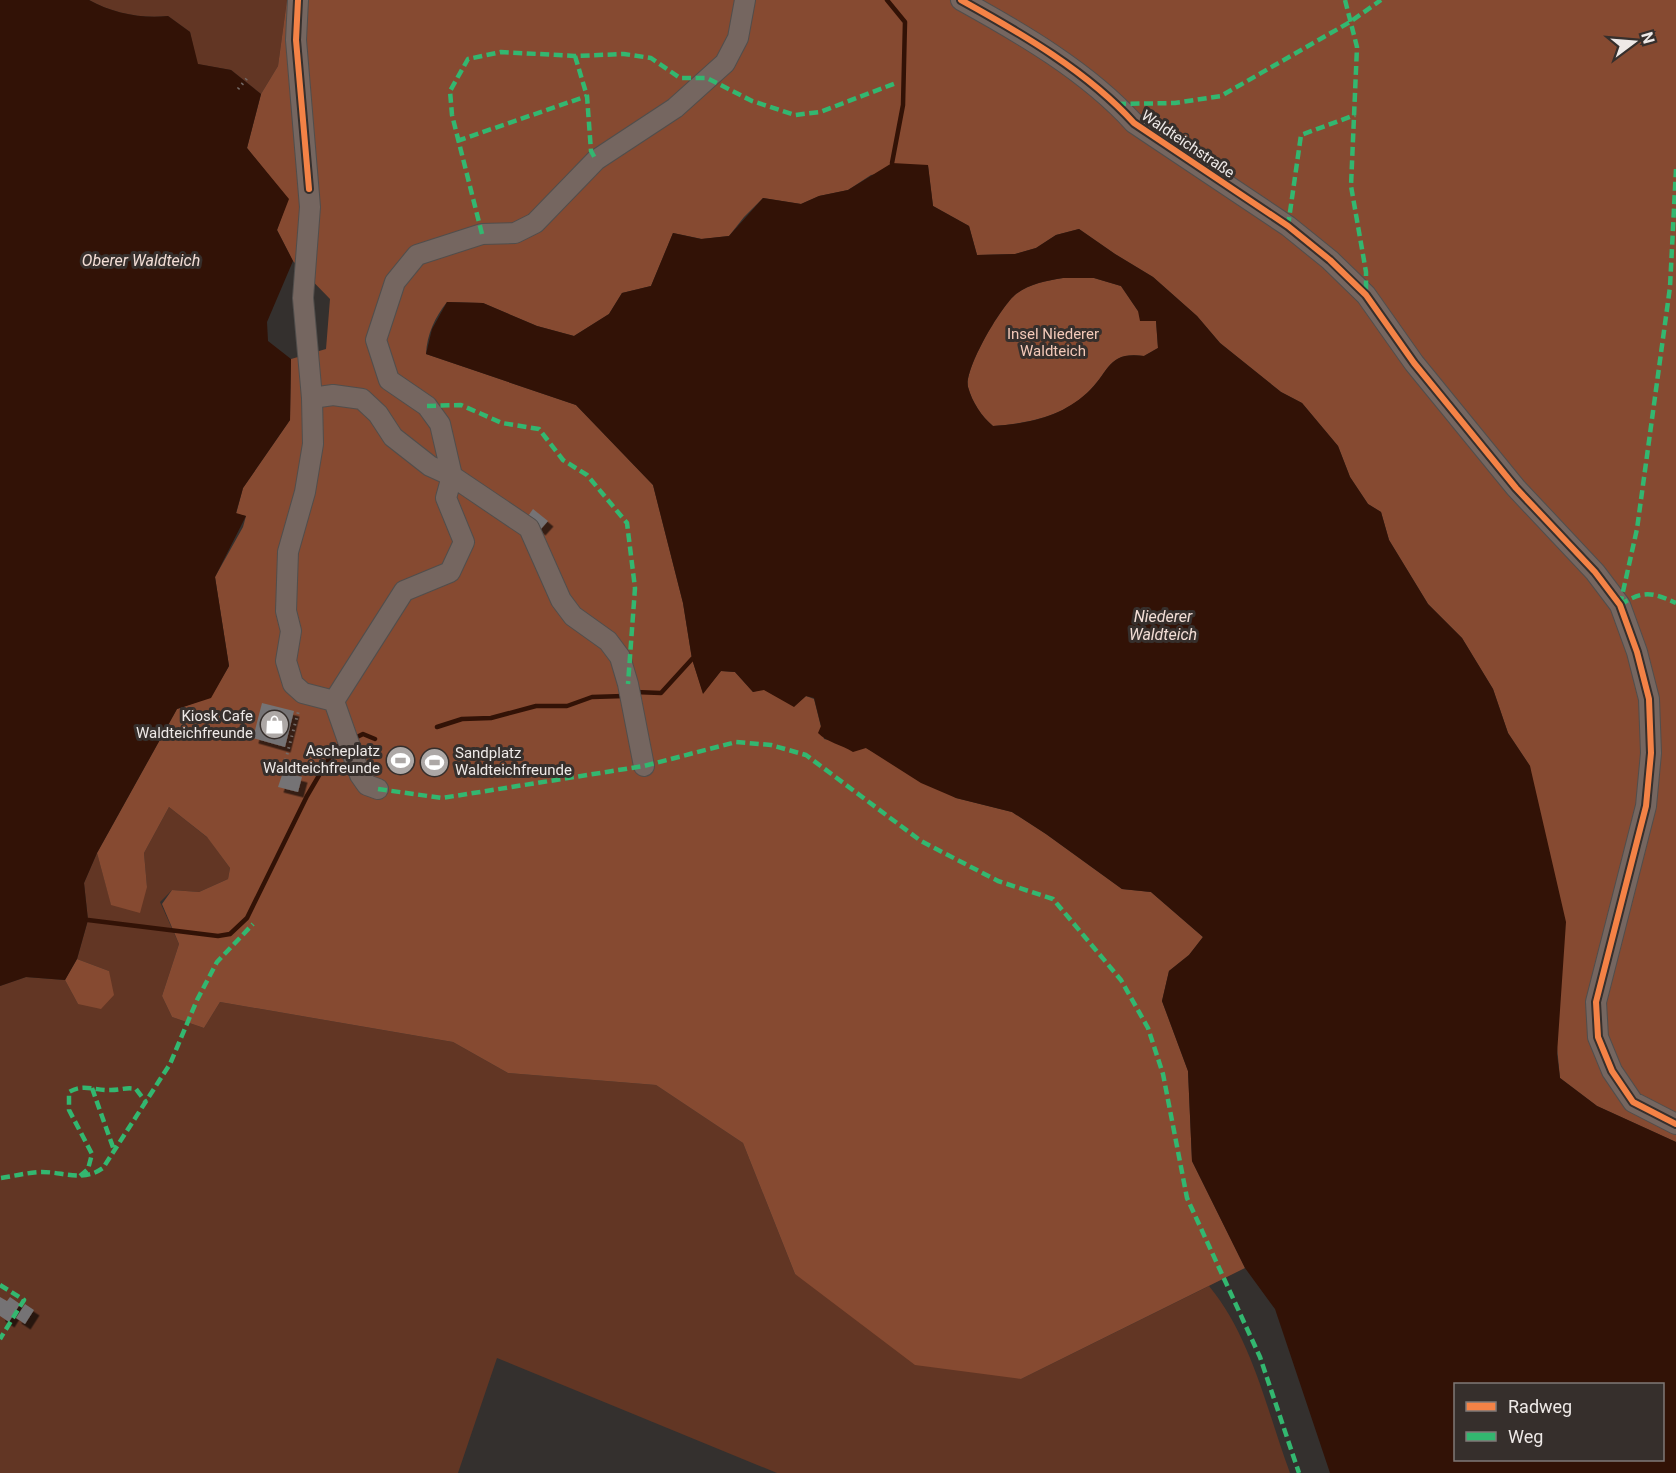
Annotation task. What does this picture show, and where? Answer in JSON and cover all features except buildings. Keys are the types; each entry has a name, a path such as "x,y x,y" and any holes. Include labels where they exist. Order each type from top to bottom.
{"street":[{"path":"298,0 297,40 309,189 309,236 303,298 312,398 313,444 305,492 288,552 286,611 291,631 286,661 293,684 303,693 334,701"},
{"path":"334,701 404,591 450,572 464,542 446,498 452,476 440,424 427,406 389,380 376,340 395,282 417,255 482,234 515,233 535,223 596,160 675,108 725,63 738,38 745,0"},
{"name":"Waldteichstraße","path":"961,0 994,18 1063,63 1117,104 1134,123 1288,226 1330,260 1366,295 1414,363 1501,471 1595,572 1620,605 1637,652 1649,699 1651,753 1646,806 1596,1002 1598,1037 1611,1071 1633,1102 1676,1124"},
{"path":"312,398 333,395 362,399 378,414 393,437 430,466 452,476 529,528 561,600 573,615 608,641 620,657 628,684 644,766"},
{"path":"334,701 350,750 367,785 378,789"}],"path":[{"path":"238,89 249,75"},
{"path":"284,766 303,693"}],"shaded area":[{"path":"89,0 287,0 278,66 261,94 231,70 197,64 190,32 168,16 148,17 127,14"},
{"path":"169,807 208,838 230,868 228,879 199,892 172,890 160,902 179,944 162,996 172,1017 204,1028 220,1002 453,1042 508,1073 656,1085 743,1143 795,1274 1021,1379 1209,1286 1237,1328 1257,1376 1290,1473 777,1473 497,1358 458,1473 0,1473 0,986 26,977 65,980 78,1004 109,971 77,959 88,920 84,883 97,853 111,904 147,887 144,853"}],"green space":[{"path":"287,0 1676,0 1676,1142 1597,1106 1560,1078 1530,766 1508,733 1493,689 1462,638 1428,604 1389,540 1381,512 1368,504 1350,477 1338,446 1302,403 1281,392 1220,343 1197,316 1153,277 1079,229 1056,235 1036,248 1015,254 977,255 969,226 933,206 928,166 871,175 848,190 819,196 801,204 763,198 729,236 702,239 673,233 651,286 622,293 609,314 574,336 537,326 483,303 447,302 432,326 426,354 576,405 653,485 683,603 692,659 703,693 721,671 735,672 753,692 763,689 794,706 806,696 814,699 824,739 866,748 956,798 1012,812 1122,889 1151,892 1203,937 1189,955 1169,971 1162,1001 1188,1071 1192,1161 1245,1268 1021,1379 915,1365 795,1274 743,1143 656,1085 508,1073 453,1042 220,1002 204,1028 172,1017 162,996 179,944 162,904 172,890 199,892 228,879 230,868 207,837 169,807 144,853 147,887 140,913 111,905 97,853 177,709 211,697 229,666 215,577 243,527 246,516 236,514 243,488 290,420 291,359 326,349 330,299 293,261 277,230 288,199 247,148 261,94 278,66"},
{"name":"Insel Niederer Waldteich","path":"1063,278 1094,278 1121,286 1138,311 1156,321 1158,348 1144,356 1132,355 1116,360 1087,393 1054,414 1031,421 993,426 978,409 968,387 968,378 977,353 993,324 1016,294 1033,285"},
{"path":"77,959 109,971 114,995 101,1009 78,1004 65,980"}],"water":[{"name":"Oberer Waldteich","path":"0,0 89,0 127,14 148,17 168,16 190,32 198,64 231,70 261,94 247,148 289,199 277,230 293,261 267,322 268,341 291,359 290,420 243,488 236,513 246,516 215,577 229,666 211,698 177,709 97,853 84,883 88,920 77,959 65,980 26,977 0,986"},
{"name":"Niederer Waldteich","path":"892,163 928,165 933,206 969,226 977,255 1015,254 1036,248 1056,235 1079,229 1153,277 1197,316 1220,343 1281,392 1302,403 1338,446 1350,477 1368,504 1381,512 1389,540 1428,604 1462,638 1493,689 1508,733 1530,766 1566,922 1557,1054 1560,1078 1597,1106 1676,1142 1676,1473 1330,1473 1275,1309 1245,1268 1192,1161 1188,1071 1162,1001 1169,971 1189,955 1203,937 1151,892 1122,889 1012,812 956,798 921,783 866,748 853,752 825,739 818,733 821,726 814,698 806,696 794,707 764,690 753,692 735,672 721,671 703,694 692,659 683,603 653,485 576,405 426,354 432,329 447,302 483,303 537,326 574,336 609,314 622,293 651,286 673,233 701,239 729,236 763,198 801,204 819,196 848,190","holes":["1063,278 1094,278 1121,286 1138,311 1140,321 1156,321 1158,348 1144,356 1132,355 1116,360 1087,393 1066,408 1031,421 993,426 978,409 968,387 968,378 977,353 993,324 1009,301 1022,290 1045,281"]}],"waterway":[{"path":"887,0 905,22 903,105 892,163"},
{"path":"635,692 661,693 692,659"},
{"path":"437,727 462,719 491,718 536,706 567,706 592,697 624,696"},
{"path":"353,739 363,734 375,739"},
{"path":"88,920 218,936 230,934 247,918 307,796 335,748 342,744"}],"marked path":[{"path":"1345,0 1357,47 1351,186 1366,272 1366,295"},
{"path":"1117,104 1175,103 1221,96 1350,22 1381,0"},
{"path":"482,234 452,115 450,91 468,59 501,52 575,56 624,54 651,58 680,78 707,78 752,101 795,115 820,112 896,83"},
{"path":"575,56 587,96 591,151 596,160"},
{"path":"457,141 587,96"},
{"path":"1288,226 1301,135 1355,115"},
{"path":"1620,605 1637,529 1670,287 1676,169"},
{"path":"427,406 461,405 502,423 539,429 563,460 587,475 627,523 635,588 628,684"},
{"path":"1620,605 1635,597 1648,594 1676,603"},
{"path":"378,789 442,798 644,766 736,742 771,745 806,755 921,841 998,881 1053,899 1121,980 1148,1028 1163,1074 1187,1198 1260,1357 1299,1473"},
{"path":"1,1178 39,1172 80,1176 103,1168 170,1064 197,1000 217,962 253,924"},
{"path":"80,1176 88,1169 92,1154 69,1110 69,1092 80,1088 105,1090 132,1088 136,1089 146,1102"},
{"path":"92,1088 114,1150"},
{"path":"0,1285 24,1300 0,1339"}],"cycle path":[{"path":"298,0 296,40 309,189"},
{"path":"961,0 1007,26 1075,70 1116,104 1134,123 1288,226 1330,260 1366,295 1414,363 1516,488 1595,572 1620,605 1637,652 1649,699 1651,753 1646,806 1596,1002 1598,1037 1612,1071 1633,1102 1676,1124"}],"place":[{"name":"Kiosk Cafe Waldteichfreunde","path":"274,725"},
{"name":"Ascheplatz Waldteichfreunde","path":"401,760"},
{"name":"Sandplatz Waldteichfreunde","path":"434,762"}]}
